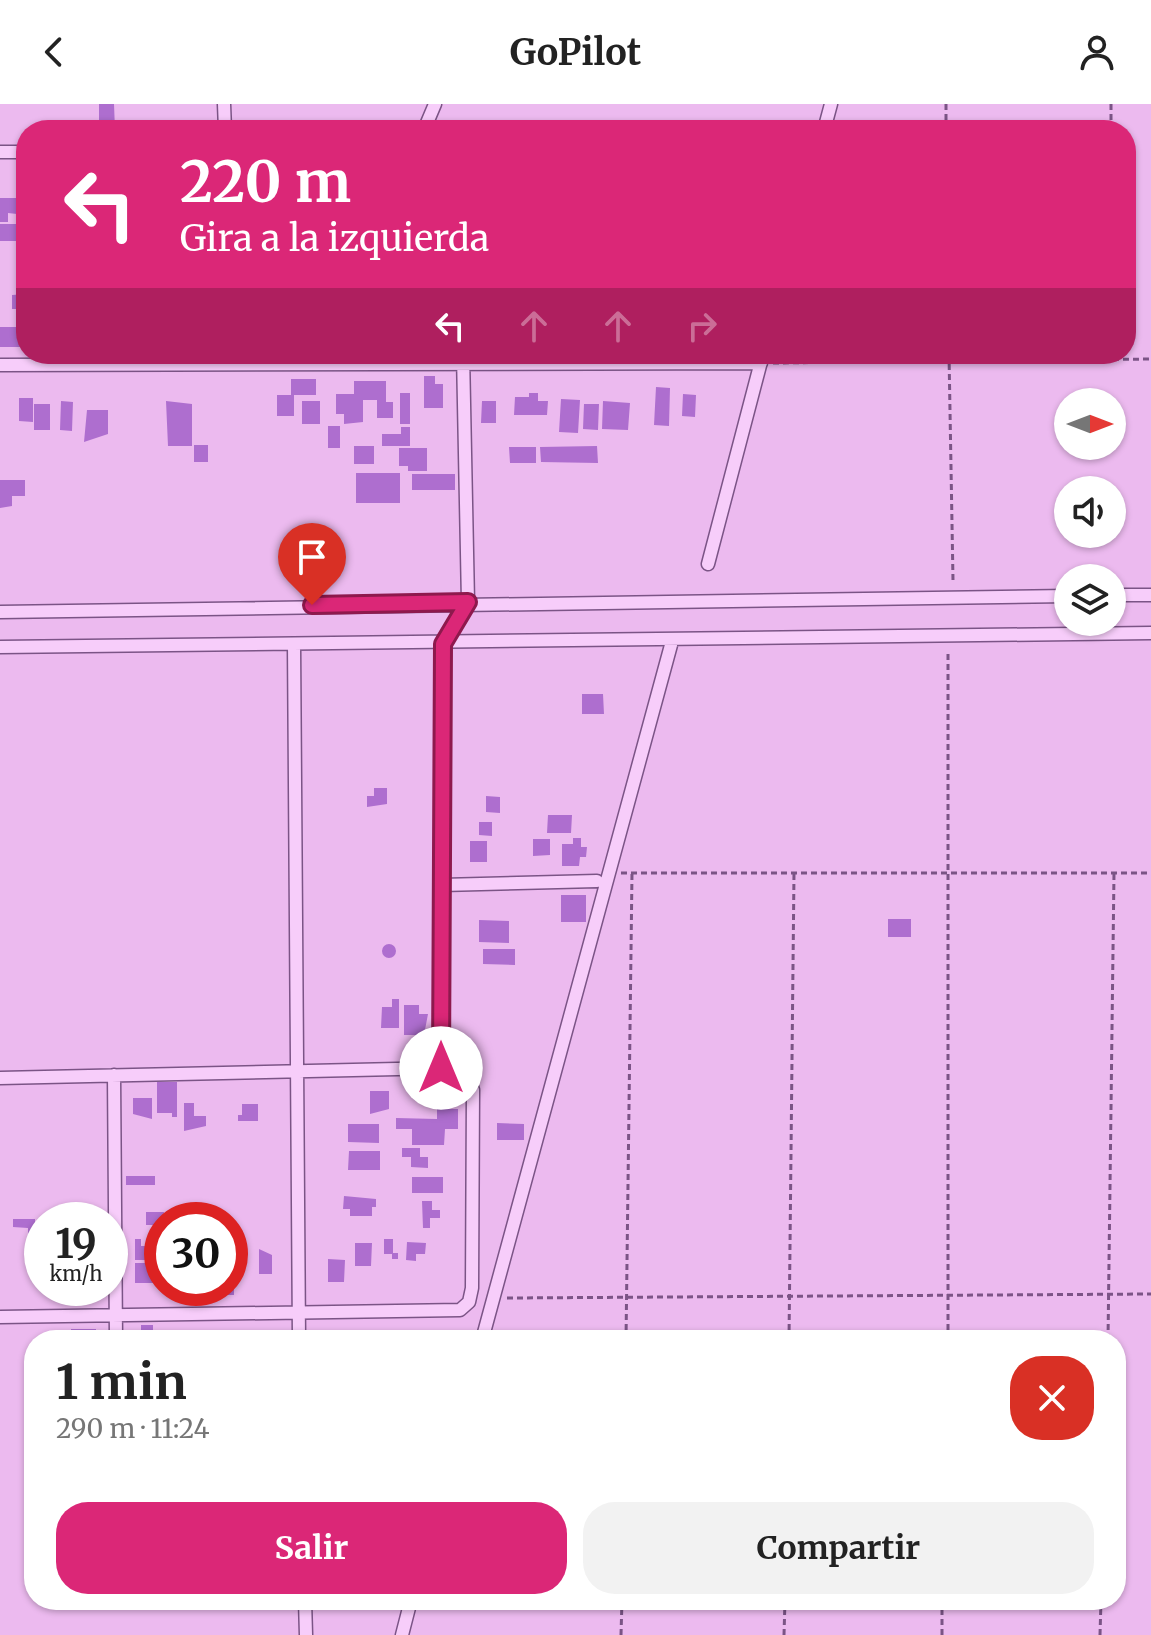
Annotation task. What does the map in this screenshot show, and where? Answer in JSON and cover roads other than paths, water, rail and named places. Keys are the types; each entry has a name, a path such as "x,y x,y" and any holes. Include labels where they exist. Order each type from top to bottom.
{"street":[{"path":"0,365 46,364"},
{"path":"441,1068 444,642 468,602 464,364"},
{"path":"708,564 761,364"},
{"path":"1126,595 1151,595"},
{"path":"0,612 468,602 1054,596"},
{"path":"0,647 1151,633"},
{"path":"294,644 299,1330"},
{"path":"485,1330 671,645"},
{"path":"442,885 597,881"},
{"path":"0,1078 441,1068 467,1074 473,1090 469,1302 460,1310 0,1317"},
{"path":"114,1075 116,1330"},
{"path":"305,1610 306,1635"},
{"path":"402,1635 408,1610"}]}
